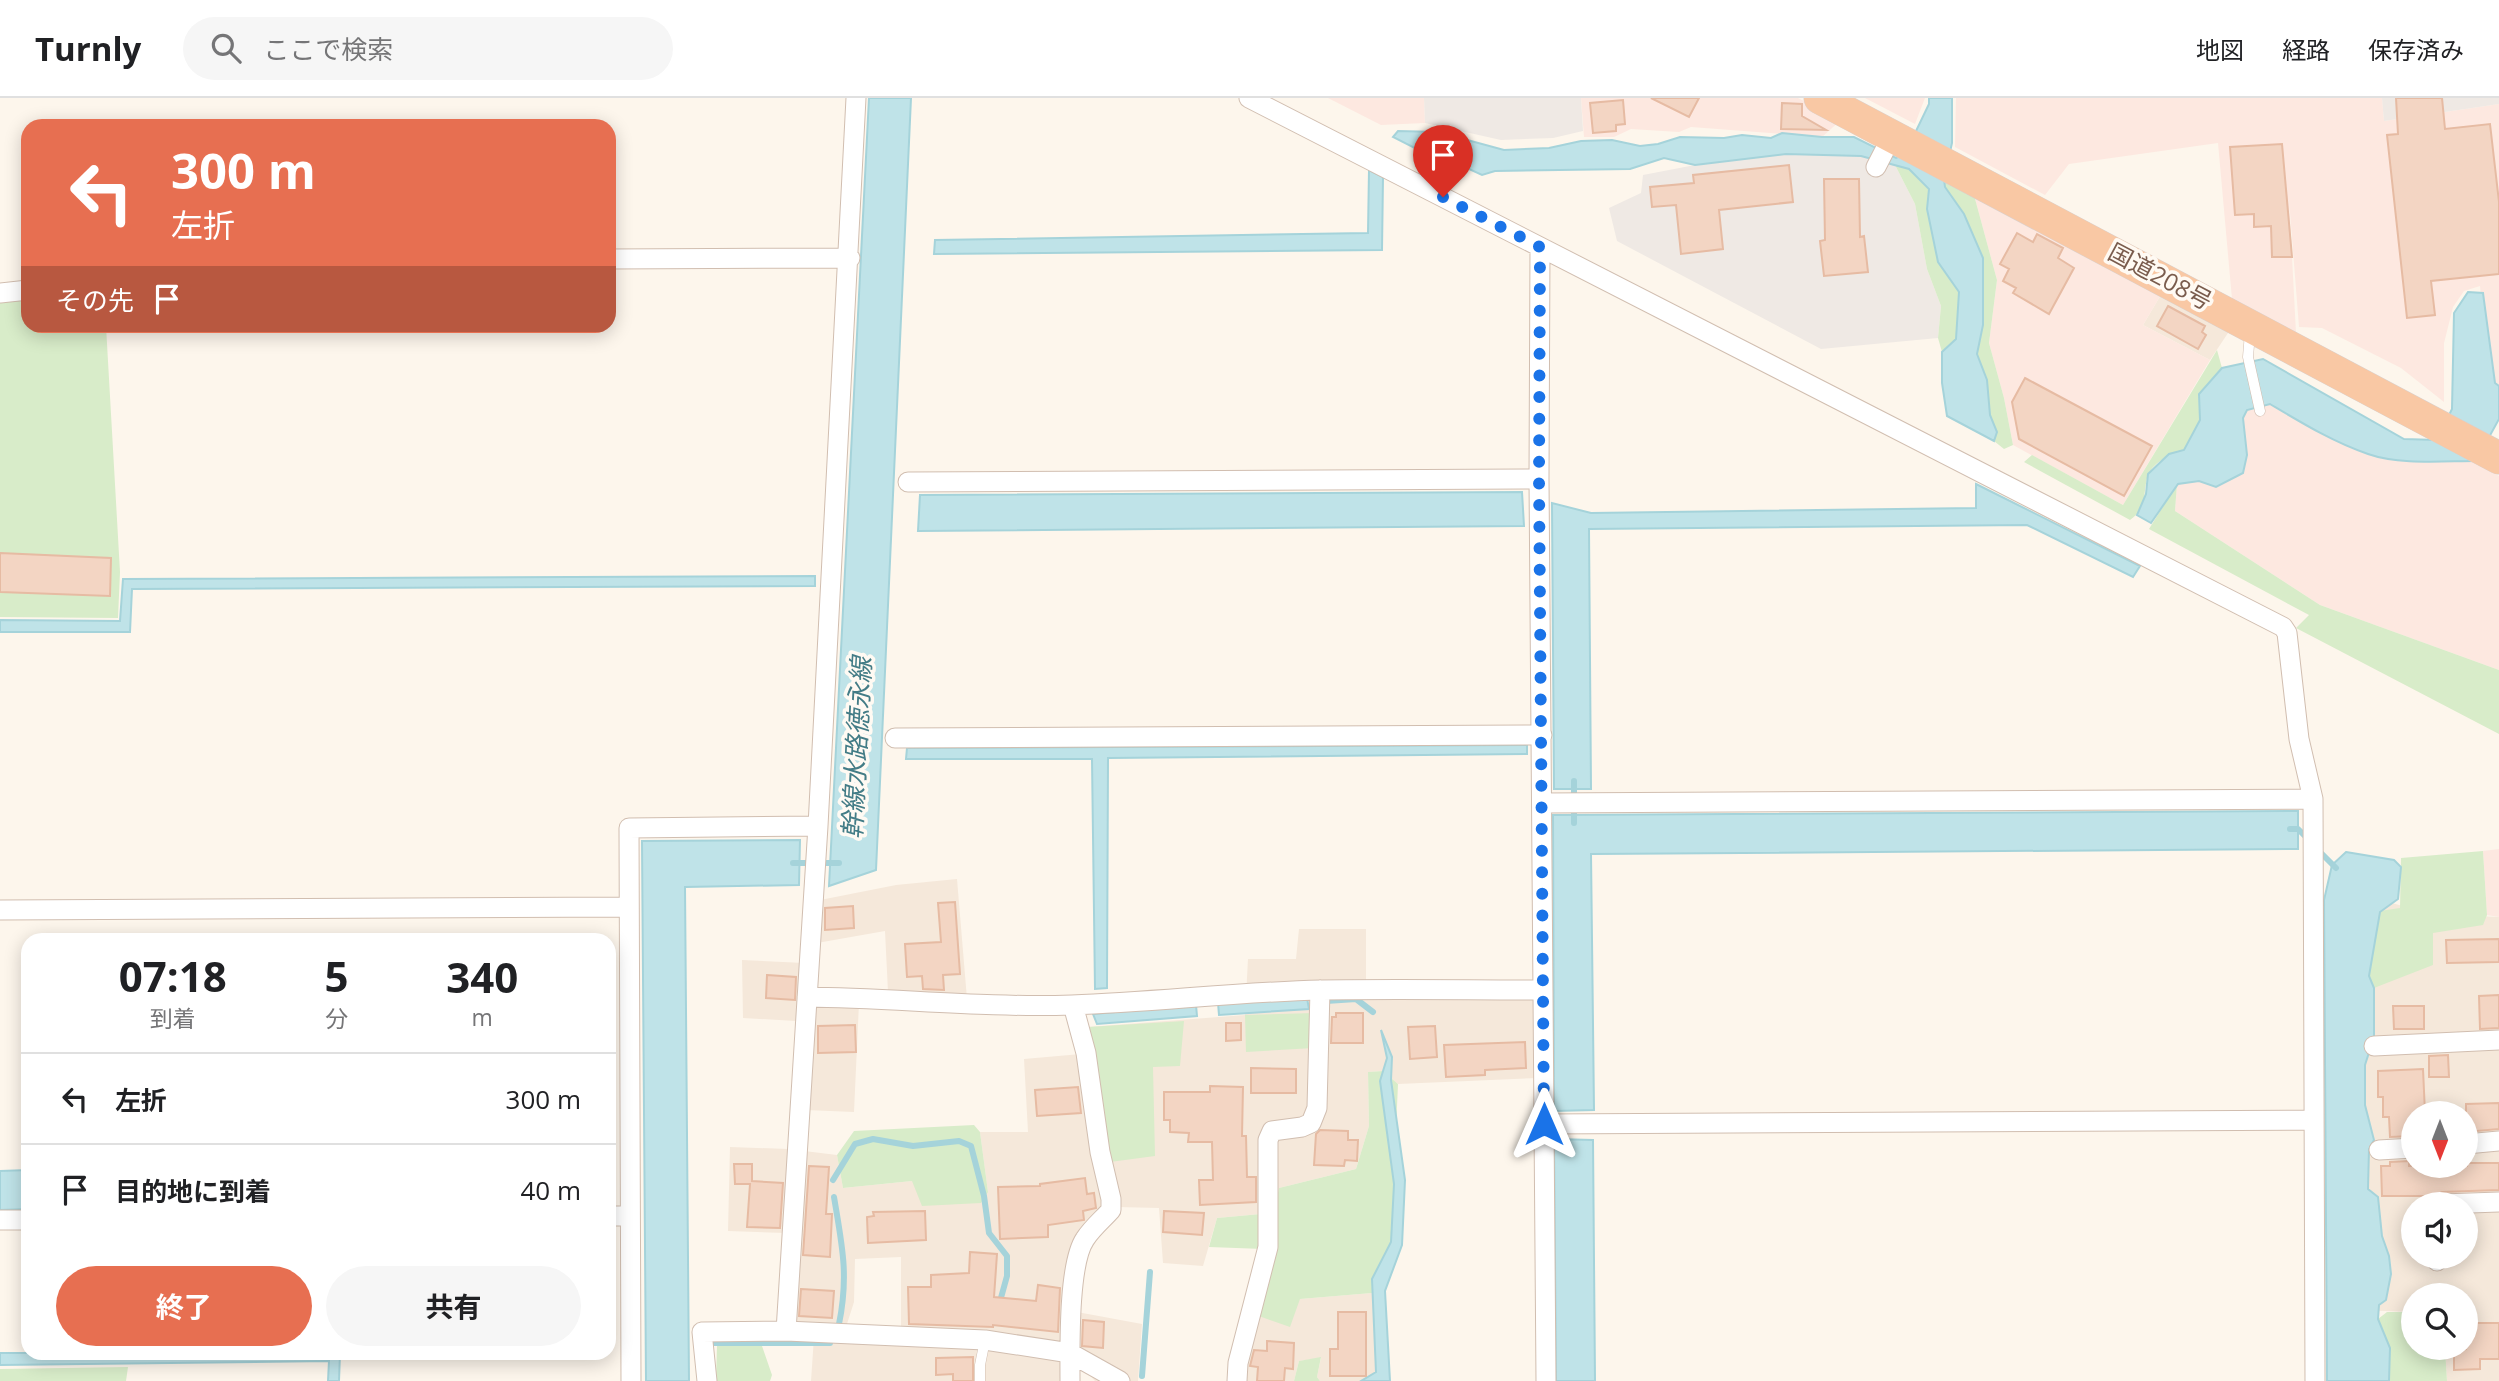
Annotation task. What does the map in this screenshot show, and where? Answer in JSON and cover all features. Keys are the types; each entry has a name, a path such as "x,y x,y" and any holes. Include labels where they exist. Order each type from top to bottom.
{"highway":[{"name":"国道208号","path":"1820,98 1889,141 2250,325 2495,456"}],"street":[{"path":"786,1331 817,847 850,258 856,98"},
{"path":"1249,98 2283,627 2287,633 2299,739 2313,799 2315,1381"},
{"path":"1875,167 1889,141"},
{"path":"1540,247 1539,479 1546,1381"},
{"path":"616,259 850,258"},
{"path":"0,293 21,291"},
{"path":"908,482 1539,479"},
{"path":"895,738 1542,736"},
{"path":"1542,803 2313,799"},
{"path":"631,1381 629,828 818,826"},
{"path":"0,910 629,906"},
{"path":"807,997 973,1006 1073,1005 1320,990 1543,990"},
{"path":"1237,1381 1238,1363 1268,1247 1268,1140 1272,1130 1302,1127 1311,1123 1317,1108 1320,990"},
{"path":"1070,1381 1076,1259 1084,1239 1111,1210 1086,1053 1073,1005"},
{"path":"2374,1046 2499,1040"},
{"path":"1544,1124 2314,1119"},
{"path":"2478,1142 2499,1141"},
{"path":"2379,1150 2401,1148"},
{"path":"2478,1203 2499,1202"},
{"path":"616,1216 630,1216"},
{"path":"0,1220 21,1220"},
{"path":"707,1381 702,1332 786,1331 985,1340 1070,1353 1120,1381"}],"lane":[{"path":"2250,325 2248,357 2260,411"},
{"path":"980,1381 985,1340"}],"shaded area":[{"path":"1328,98 1424,98 1425,123 1381,125"},
{"path":"1424,98 1581,98 1583,131 1553,138 1501,140 1425,123"},
{"path":"1581,98 1798,98 1841,120 1822,137 1691,127 1679,132 1631,129 1614,137 1584,137"},
{"path":"1865,98 1925,98 1915,124"},
{"path":"1956,98 2382,98 2384,121 2499,104 2499,399 2491,402 2480,286 2464,291 2453,307 2444,343 2444,402 2401,368 2322,328 2299,327 2289,200 2296,333 2232,299 2218,143 2069,164 2045,195 1955,147"},
{"path":"2382,98 2499,98 2499,104 2384,121"},
{"path":"1786,154 1861,156 1895,165 1915,204 1927,269 1941,306 1938,338 1821,349 1617,241 1609,208 1641,193 1643,175 1695,165"},
{"path":"1974,195 2162,293 2143,325 2210,360 2123,505 2013,445 1989,343 1997,280"},
{"path":"2162,293 2230,330 2210,360 2143,325"},
{"path":"2271,404 2314,430 2370,455 2414,461 2476,461 2499,476 2499,670 2320,605 2175,511 2177,484 2199,481 2216,487 2247,454 2243,418 2247,410"},
{"path":"2499,849 2499,917 2487,915 2483,851"},
{"path":"957,879 967,999 888,992 885,931 817,943 805,903 896,885"},
{"path":"2368,896 2430,914 2499,917 2499,1381 2447,1381 2446,1360 2478,1360 2478,1283 2401,1283 2401,1312 2357,1310"},
{"path":"1299,929 1366,929 1366,984 1534,983 1537,1078 1398,1084 1383,1071 1368,1072 1369,1126 1356,1169 1279,1188 1273,1213 1217,1218 1203,1266 1163,1263 1159,1208 1117,1207 1085,1246 1077,1312 1142,1324 1138,1381 1095,1381 1063,1346 1063,1381 811,1381 814,1337 901,1332 901,1257 855,1259 854,1302 846,1327 780,1324 786,1233 728,1231 730,1147 788,1149 837,1155 843,1188 912,1181 988,1192 980,1132 1028,1132 1024,1059 1081,1054 1088,1027 1245,1015 1248,959 1296,959"},
{"path":"742,960 804,963 801,1003 859,1003 854,1112 806,1110 796,1021 743,1018"},
{"path":"1379,1290 1384,1381 1320,1381 1317,1377 1321,1358 1299,1361 1294,1381 1232,1381 1256,1315 1300,1299 1372,1293"}],"green space":[{"path":"1895,165 1909,169 1929,189 1927,209 1938,262 1959,291 1956,339 1942,352 1938,338 1941,306 1927,269 1915,204"},
{"path":"1944,179 1974,195 1997,280 1989,343 2013,445 2004,449 1994,441 1997,432 1990,415 1987,380 1977,354 1983,325 1964,214 1945,187"},
{"path":"21,297 21,333 106,333 120,572 118,618 0,617 0,299"},
{"path":"2217,350 2222,368 2199,394 2200,420 2184,450 2163,459 2151,470 2140,510 2130,520 2024,462 2032,455 2123,505"},
{"path":"2177,484 2175,511 2320,605 2499,670 2499,734 2296,628 2309,615 2149,529"},
{"path":"2483,851 2487,915 2483,925 2433,933 2433,965 2374,988 2369,976 2380,911 2400,908 2401,858"},
{"path":"1314,1013 1314,1048 1246,1052 1245,1015"},
{"path":"1184,1021 1180,1066 1153,1067 1155,1156 1110,1162 1088,1027"},
{"path":"1383,1071 1398,1084 1391,1242 1372,1279 1372,1293 1300,1299 1290,1327 1256,1315 1263,1249 1209,1247 1217,1218 1273,1213 1279,1188 1356,1169 1369,1126 1368,1072"},
{"path":"974,1125 980,1132 988,1192 981,1203 922,1206 912,1181 843,1188 837,1155 854,1131"},
{"path":"2387,1312 2401,1312 2401,1360 2446,1360 2447,1381 2389,1381 2390,1348 2378,1319"},
{"path":"717,1345 762,1346 772,1375 770,1381 716,1381"},
{"path":"1321,1357 1317,1377 1320,1381 1294,1381 1299,1361"},
{"path":"128,1367 126,1381 0,1381 0,1369"}],"water":[{"path":"869,98 911,98 876,870 829,886"},
{"path":"1929,98 1952,98 1952,143 1944,179 1945,187 1964,214 1983,258 1983,325 1977,354 1987,380 1990,415 1997,432 1994,441 1947,416 1942,383 1942,352 1956,339 1959,292 1938,262 1927,209 1929,189 1909,169 1861,156 1786,154 1695,165 1664,158 1630,169 1495,171 1482,175 1454,162 1446,164 1393,137 1398,131 1438,132 1504,150 1549,148 1581,141 1612,140 1640,146 1680,137 1724,138 1742,135 1771,138 1782,133 1854,137 1896,158 1905,154 1929,104"},
{"path":"1369,170 1383,177 1382,250 934,254 935,240 1368,233"},
{"path":"2468,292 2483,293 2495,383 2499,386 2499,419 2476,461 2421,462 2380,457 2330,438 2270,404 2247,410 2243,418 2247,455 2243,473 2216,487 2199,481 2178,484 2151,523 2137,515 2146,494 2148,474 2169,454 2184,450 2200,420 2199,394 2222,368 2263,359 2404,439 2437,440 2452,409 2454,313"},
{"path":"1976,484 2140,566 2133,577 2027,525 1589,529 1591,789 1554,789 1552,503 1591,513 1976,508"},
{"path":"1522,492 1524,526 918,531 920,495"},
{"path":"815,576 815,586 132,589 130,632 0,632 0,620 120,621 123,579"},
{"path":"1527,745 1527,754 1108,758 1107,988 1095,989 1092,759 906,759 907,748"},
{"path":"2298,811 2298,849 1591,854 1594,1110 1554,1111 1553,815"},
{"path":"800,840 799,885 685,887 689,1381 646,1381 642,841"},
{"path":"2346,852 2394,860 2401,867 2398,899 2380,912 2369,976 2374,988 2374,1037 2365,1065 2365,1105 2374,1140 2369,1149 2368,1189 2378,1197 2382,1236 2389,1256 2391,1274 2386,1300 2379,1305 2378,1319 2390,1348 2389,1381 2327,1381 2324,900 2332,865"},
{"path":"1307,998 1309,1009 1219,1015 1218,1003"},
{"path":"1196,1005 1197,1016 1097,1024 1093,1014"},
{"path":"1381,1030 1392,1057 1391,1080 1405,1180 1402,1245 1385,1291 1390,1381 1361,1381 1376,1372 1372,1279 1391,1242 1394,1184 1380,1081 1387,1058"},
{"path":"1554,1139 1593,1140 1595,1381 1556,1381"},
{"path":"21,1170 21,1209 0,1210 0,1171"},
{"path":"0,1353 21,1353 21,1360 340,1360 339,1381 328,1381 329,1361 0,1365"}],"building":[{"path":"1651,98 1699,98 1689,117"},
{"path":"2396,98 2442,98 2445,129 2490,124 2499,202 2499,274 2431,281 2435,315 2407,318 2387,135 2398,134"},
{"path":"1623,100 1625,124 1616,125 1616,131 1593,133 1590,103"},
{"path":"1782,103 1802,104 1802,116 1826,130 1781,129"},
{"path":"2282,144 2292,257 2272,257 2271,226 2254,227 2254,214 2235,215 2230,147"},
{"path":"1789,165 1793,202 1719,210 1723,249 1681,254 1676,205 1652,207 1650,187 1694,183 1693,175"},
{"path":"1824,179 1859,179 1860,237 1864,236 1868,272 1824,276 1820,241 1825,240"},
{"path":"2017,233 2033,242 2037,234 2063,248 2058,258 2074,268 2049,314 2013,293 2016,288 2003,281 2009,269 2000,264"},
{"path":"2168,306 2205,326 2202,332 2206,335 2198,349 2157,326"},
{"path":"2025,378 2152,446 2124,496 2019,439 2012,402"},
{"path":"0,553 111,558 110,596 0,592"},
{"path":"955,902 960,974 943,975 944,990 923,989 922,976 907,977 905,944 941,942 938,903"},
{"path":"853,906 854,928 825,930 825,908"},
{"path":"2499,939 2499,962 2447,963 2446,940"},
{"path":"767,975 796,977 795,1000 766,998"},
{"path":"2499,995 2499,1028 2480,1029 2479,996"},
{"path":"2393,1006 2424,1006 2424,1029 2394,1029"},
{"path":"1336,1013 1363,1013 1363,1043 1331,1043 1332,1017 1336,1017"},
{"path":"1226,1023 1241,1023 1241,1040 1226,1041"},
{"path":"855,1025 856,1052 818,1053 818,1026"},
{"path":"1435,1026 1437,1057 1410,1059 1408,1027"},
{"path":"1525,1042 1526,1068 1485,1070 1485,1075 1446,1077 1444,1045"},
{"path":"2448,1055 2449,1077 2429,1077 2429,1056"},
{"path":"1251,1068 1296,1069 1296,1093 1251,1093"},
{"path":"2423,1069 2424,1101 2401,1101 2401,1137 2390,1137 2389,1117 2383,1117 2383,1097 2378,1097 2378,1071"},
{"path":"1210,1086 1243,1087 1242,1136 1246,1136 1247,1177 1256,1177 1256,1202 1200,1205 1199,1180 1213,1180 1212,1142 1188,1142 1189,1133 1170,1132 1170,1120 1164,1120 1164,1092 1210,1092"},
{"path":"1078,1087 1081,1113 1037,1116 1035,1090"},
{"path":"2499,1103 2499,1129 2478,1131 2478,1104"},
{"path":"1320,1130 1348,1131 1348,1140 1358,1140 1357,1161 1345,1160 1344,1166 1314,1165 1316,1134"},
{"path":"2401,1161 2401,1178 2478,1178 2478,1163 2499,1163 2499,1190 2401,1192 2401,1196 2382,1196 2381,1166 2390,1166 2390,1162"},
{"path":"734,1164 752,1164 752,1181 783,1183 780,1228 747,1227 750,1184 735,1184"},
{"path":"809,1166 829,1167 826,1214 832,1214 830,1257 803,1255"},
{"path":"1085,1178 1087,1194 1094,1193 1096,1208 1083,1211 1084,1220 1048,1225 1048,1237 1000,1239 998,1187 1040,1186"},
{"path":"925,1211 926,1240 868,1243 867,1217 874,1216 873,1212"},
{"path":"1164,1211 1204,1213 1202,1235 1163,1232"},
{"path":"970,1252 997,1254 994,1297 1036,1301 1038,1285 1060,1288 1058,1332 993,1325 909,1324 908,1287 931,1287 931,1275 969,1273"},
{"path":"801,1289 834,1291 832,1318 799,1316"},
{"path":"1338,1312 1366,1312 1366,1376 1330,1376 1330,1349 1338,1349"},
{"path":"1083,1320 1104,1322 1103,1348 1082,1346"},
{"path":"2478,1323 2499,1323 2499,1359 2480,1359 2480,1369 2454,1370 2454,1360 2478,1360"},
{"path":"1267,1341 1294,1343 1293,1369 1285,1368 1284,1381 1257,1381 1258,1367 1250,1366 1254,1350 1267,1351"},
{"path":"973,1357 973,1381 953,1381 953,1374 936,1375 936,1358"}],"waterway":[{"path":"1574,781 1574,823"},
{"path":"2290,829 2298,829 2309,840"},
{"path":"2319,851 2336,868"},
{"name":"幹線水路徳永線","path":"793,863 839,863"},
{"path":"1326,1001 1356,999 1373,1012"},
{"path":"833,1180 855,1144 873,1139 913,1146 959,1141 971,1146 984,1196 989,1233 1007,1256 1007,1276 999,1305"},
{"path":"834,1197 844,1275 839,1324"},
{"path":"1142,1376 1150,1272"},
{"path":"714,1343 830,1343"}],"route":[{"path":"1443,197 1540,247 1544,1124"}]}
